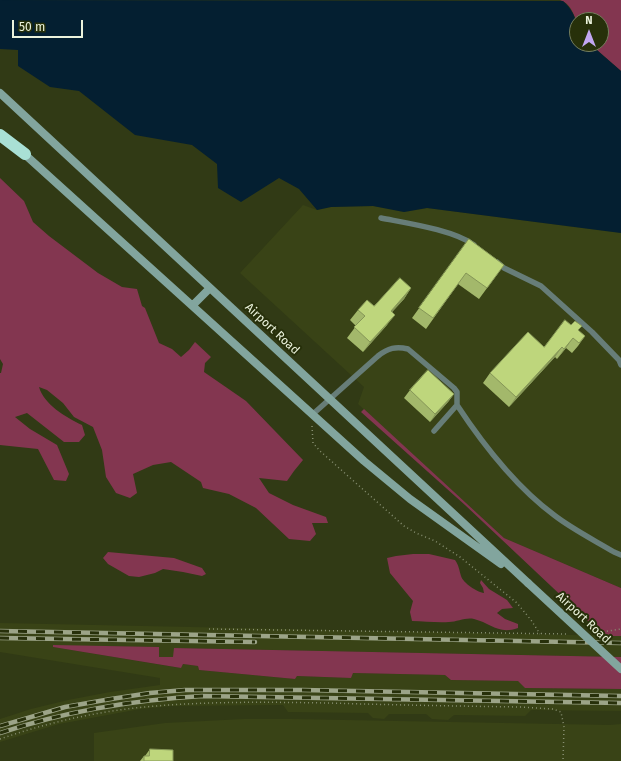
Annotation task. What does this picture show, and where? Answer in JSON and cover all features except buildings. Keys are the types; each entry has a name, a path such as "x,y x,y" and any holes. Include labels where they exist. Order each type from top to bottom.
{"highway":[{"path":"0,135 25,154"}],"main road":[{"name":"Airport Road","path":"0,93 621,669"},
{"name":"Airport Road","path":"0,129 25,154 364,461 410,499 528,583"},
{"path":"193,306 210,288"}],"lane":[{"path":"381,218 431,229 467,240 480,249"},
{"path":"492,259 504,268 541,286 592,332 620,362"},
{"path":"313,414 383,352 388,349 400,347 408,349 454,388 458,399 457,406 434,431"},
{"path":"457,406 474,432 532,498 555,516 621,555"}],"path":[{"path":"313,414 313,443 320,451 404,526 443,545 517,603 541,634"},
{"path":"209,629 570,634"},
{"path":"592,633 621,629"},
{"path":"0,739 47,725 90,715 134,708 178,704 259,702 520,707 553,709 561,712 564,727 563,761"}],"shaded area":[{"path":"560,0 621,0 621,71 599,52 609,52 609,12 572,12 569,6"},
{"path":"0,178 24,201 33,222 49,236 98,273 122,287 137,289 142,306 145,308 159,343 172,349 181,357 195,342 211,357 205,363 204,372 246,401 303,460 287,481 259,478 269,493 293,505 326,517 328,523 312,523 316,534 310,541 289,539 256,508 229,494 203,488 201,482 171,462 153,465 133,474 137,493 130,498 116,493 106,477 102,450 93,427 74,417 63,403 47,390 39,387 45,399 50,404 62,414 82,425 85,435 79,442 64,442 27,413 15,417 30,429 57,445 69,474 66,481 54,480 38,449 0,445 0,373 3,364 0,359"},
{"path":"303,205 317,210 331,207 373,206 404,212 427,208 621,233 621,588 504,538 358,404 364,387 240,273"},
{"path":"364,409 504,538 621,588 621,636 604,636 465,505 361,412"},
{"path":"108,552 174,558 202,568 206,574 202,576 163,569 155,573 139,577 129,576 108,564 103,558"},
{"path":"413,554 429,554 455,560 462,579 471,587 484,593 480,583 481,580 489,589 507,600 513,608 502,609 497,613 505,619 518,624 518,628 505,630 495,628 474,619 465,619 452,622 412,621 410,612 413,601 390,573 387,558"},
{"path":"0,623 621,636 621,657 174,648 174,657 159,657 159,647 53,647 180,668 183,664 198,666 199,670 295,679 297,676 350,678 353,673 445,675 451,680 518,681 525,688 621,689 621,711 531,710 525,716 454,715 448,720 432,719 426,714 389,714 384,719 373,718 368,713 288,712 283,705 172,706 140,709 59,724 0,742 0,719 31,709 68,700 160,685 160,678 0,652"},
{"path":"53,645 159,647 159,657 173,657 174,648 621,657 621,689 525,688 518,681 451,680 445,675 353,673 351,678 297,676 295,679 199,670 198,666 183,664 181,668 53,647"},
{"path":"244,719 621,724 621,761 94,761 94,733 165,723"}],"water":[{"path":"0,0 563,1 572,12 569,12 569,52 599,52 621,71 621,233 427,208 404,212 373,206 331,207 317,210 299,189 279,178 241,202 218,188 217,164 192,145 135,135 79,91 50,87 18,66 18,50 0,49"}],"railway":[{"path":"0,631 621,643"},
{"path":"0,638 255,642"},
{"path":"0,726 65,707 150,693 185,690 302,690 621,696"},
{"path":"0,733 50,718 100,708 151,700 202,696 621,703"}]}
